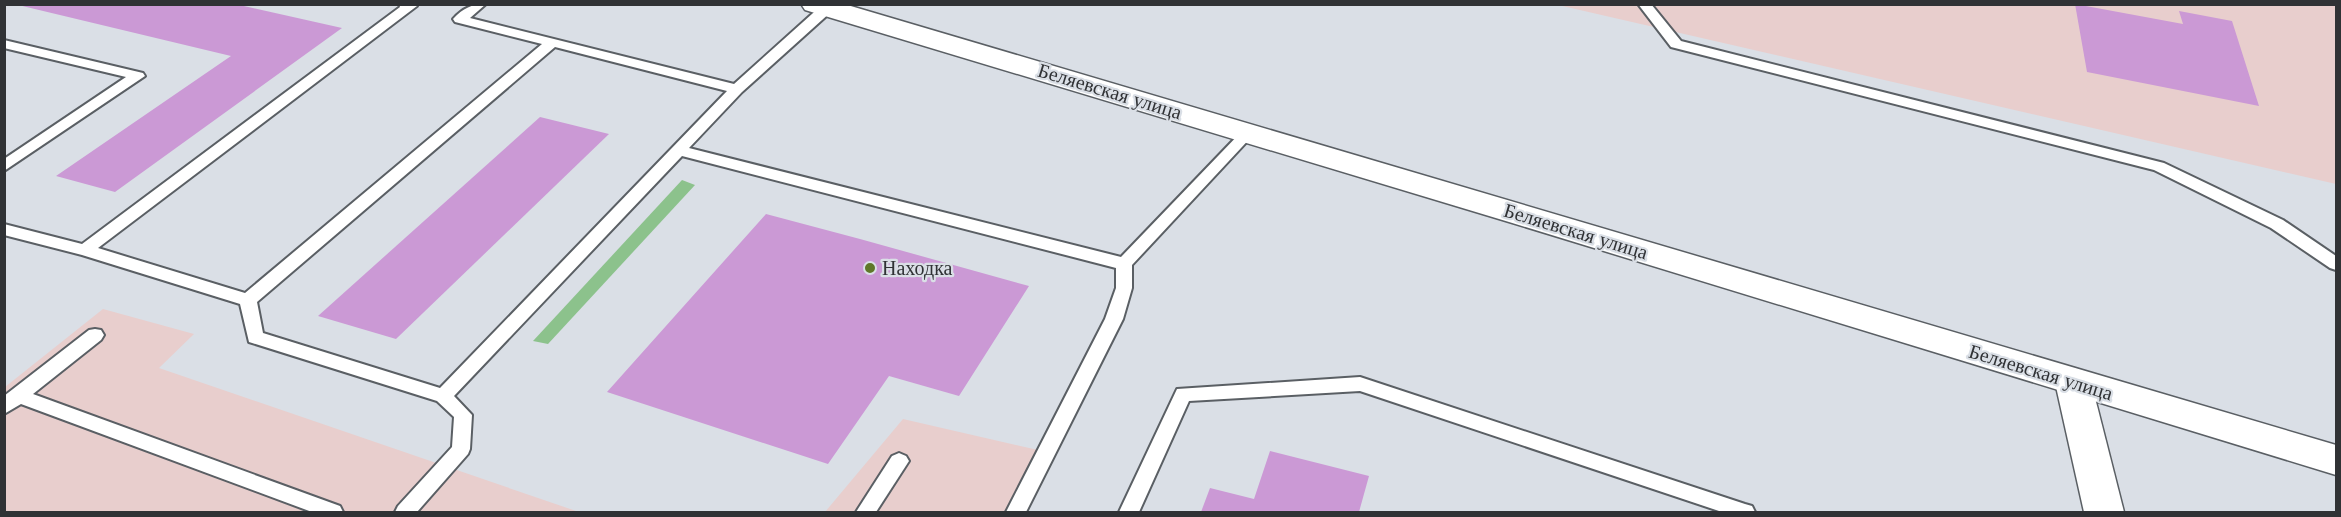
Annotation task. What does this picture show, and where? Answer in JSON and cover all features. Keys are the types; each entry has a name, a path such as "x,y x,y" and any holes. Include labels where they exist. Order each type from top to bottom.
{"main road":[{"name":"Беляевская улица","path":"821,6 2337,460"},
{"path":"2073,382 2104,513"}],"lane":[{"path":"86,250 410,6 405,4"},
{"path":"480,4 460,19 737,88"},
{"path":"1644,4 1676,44 2160,166 2277,224 2337,264"},
{"path":"443,396 737,88 821,6"},
{"path":"248,300 551,42"},
{"path":"4,44 138,76 4,166"},
{"path":"1016,513 1114,319 1124,288 1124,264 1248,133"},
{"path":"678,150 1124,264"},
{"path":"7,231 86,250 248,300"},
{"path":"248,300 255,337 443,396 463,415 461,449 405,513"},
{"path":"12,401 95,335"},
{"path":"1129,513 1183,394 1360,384 1718,508 1745,513"},
{"path":"12,401 333,513"},
{"path":"866,513 899,461"}],"shaded area":[{"path":"1558,5 2336,5 2336,184"},
{"path":"103,309 194,334 159,368 579,512 5,512 5,387"},
{"path":"903,419 1038,450 1006,512 825,512"}],"green space":[{"path":"682,180 695,185 548,344 533,341"}],"building":[{"path":"14,4 235,4 342,28 115,192 56,176 231,56"},
{"path":"2075,4 2183,24 2179,11 2232,21 2259,106 2087,72"},
{"path":"540,117 609,134 396,339 318,316"},
{"path":"766,214 1029,286 959,396 889,376 828,464 607,392"},
{"path":"1270,451 1369,476 1359,512 1201,512 1210,488 1254,499"}],"place":[{"name":"Находка","path":"870,268"}]}
